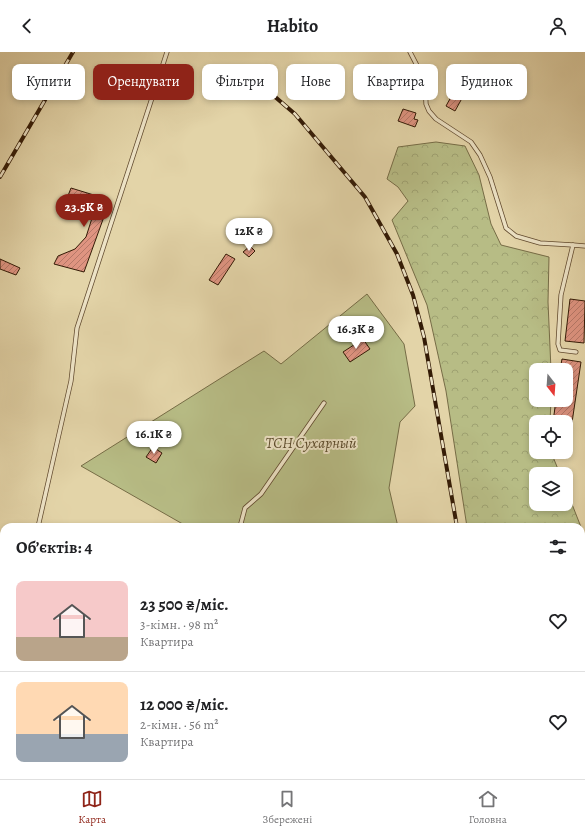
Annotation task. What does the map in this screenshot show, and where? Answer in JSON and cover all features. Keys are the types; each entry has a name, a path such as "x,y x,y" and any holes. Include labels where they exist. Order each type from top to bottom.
{"lane":[{"path":"39,523 72,381 77,328 167,52"},
{"path":"410,52 425,81 426,104 429,112 436,119 470,142 480,155 490,177 506,228 516,236 540,243 585,246"},
{"path":"573,245 561,295 558,344 560,350 576,352"},
{"path":"241,523 245,508 261,494 324,403"}],"green space":[{"path":"436,142 465,146 479,175 491,224 501,245 549,257 548,302 551,363 529,363 529,407 551,407 550,415 529,415 529,459 554,459 557,467 529,467 529,511 573,511 573,507 579,523 466,523 446,391 427,305 392,220 408,201 398,187 387,179 398,147"},
{"name":"ТСН Сухарный","path":"367,294 404,344 415,406 400,422 389,488 397,523 181,523 81,466 264,351 281,364"}],"building":[{"path":"449,100 461,100 455,111 446,106"},
{"path":"403,109 416,113 414,119 418,120 415,127 398,121"},
{"path":"71,188 110,200 84,272 54,264 58,256 75,249 86,237 93,215 64,206"},
{"path":"250,246 255,251 249,257 243,252"},
{"path":"226,254 235,259 218,285 209,280"},
{"path":"0,259 20,268 16,275 0,269"},
{"path":"570,299 585,301 584,343 565,341"},
{"path":"363,339 370,349 350,362 343,352"},
{"path":"562,359 581,362 573,416 554,415 555,407 573,407 573,363 561,363"},
{"path":"153,447 162,453 156,463 146,457"}],"railway":[{"path":"0,177 73,52"},
{"path":"278,99 295,114 365,197 397,254 413,295 424,337 456,523"}]}
